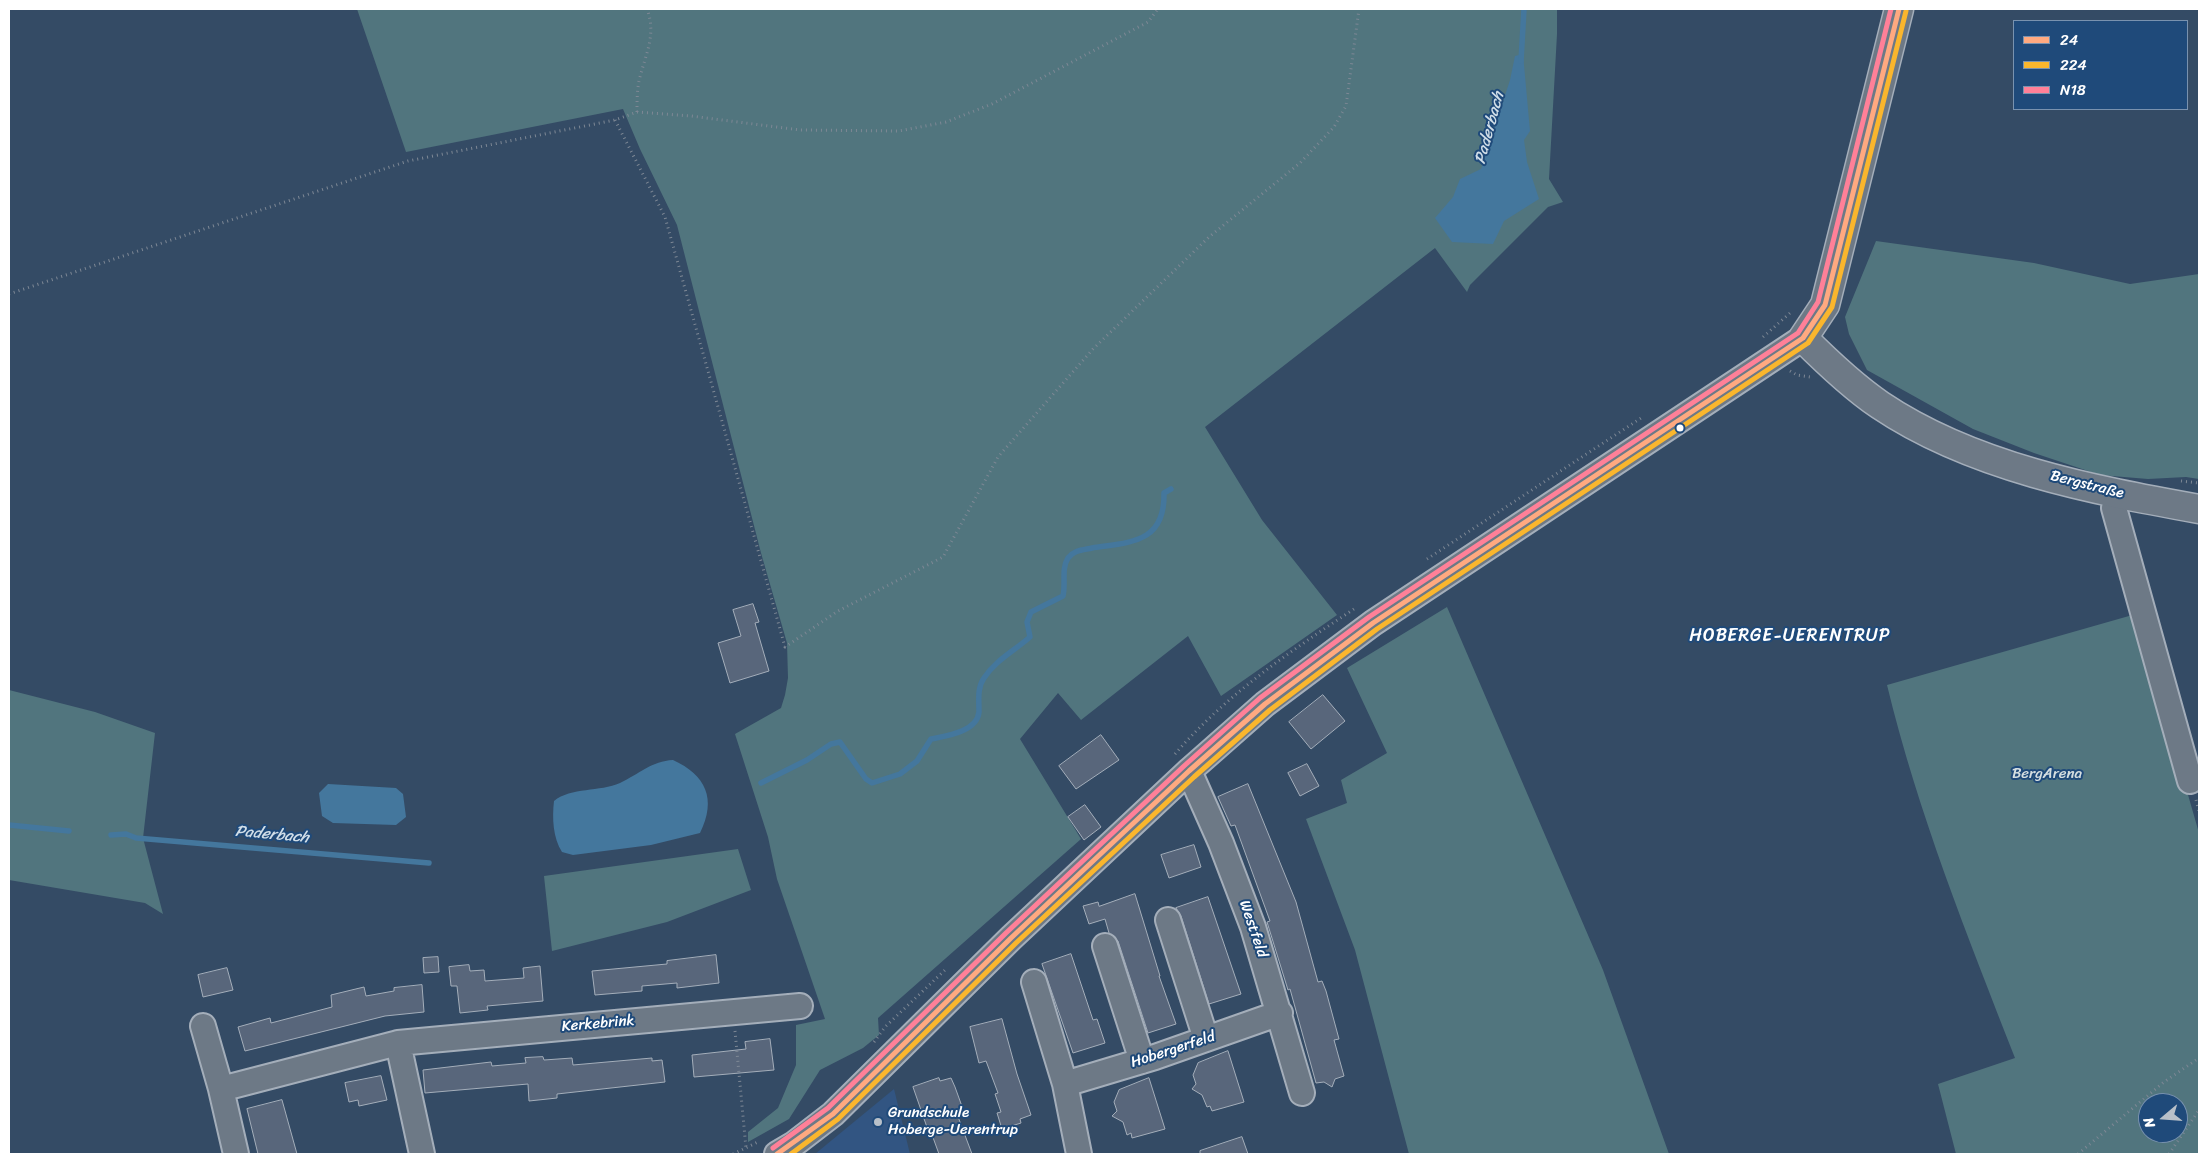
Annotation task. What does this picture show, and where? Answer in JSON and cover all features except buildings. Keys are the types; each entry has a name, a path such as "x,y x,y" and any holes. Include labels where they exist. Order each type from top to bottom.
{"main road":[{"path":"1803,338 1825,305 1899,9"},
{"name":"Bergstraße","path":"1803,338 1849,382 1880,405 1912,424 1984,456 2055,478 2119,494 2199,509"}],"street":[{"path":"776,1154 794,1144 834,1114 1011,938 1189,771 1265,704 1373,623 1803,338"},
{"path":"2119,494 2114,508 2190,780"},
{"name":"Westfeld","path":"1189,771 1228,861 1253,927 1280,1013 1302,1093"},
{"path":"1168,920 1206,1039"},
{"path":"1105,946 1142,1061"},
{"path":"1034,982 1065,1084 1078,1154"},
{"name":"Kerkebrink","path":"221,1089 398,1043 800,1006"},
{"name":"Hobergerfeld","path":"1065,1084 1142,1061 1280,1013"},
{"path":"203,1026 221,1089 236,1154"},
{"path":"398,1043 422,1154"}],"path":[{"path":"636,112 639,81 651,42 652,21 647,9"},
{"path":"9,294 408,162 615,120 636,112 691,116 800,130 899,131 946,122 992,104 1148,22 1158,9"},
{"path":"615,120 665,217 785,647 838,611 943,557 998,457 1093,348 1209,237 1300,163 1334,127 1346,106 1359,9"},
{"path":"733,1012 746,1148"},
{"path":"2078,1154 2164,1082 2199,1058"},
{"path":"2168,1154 2199,1110"}],"shaded area":[{"path":"1523,54 1530,131 1524,140 1527,162 1539,199 1504,221 1493,244 1452,242 1435,218 1453,197 1460,179 1481,169 1510,80 1515,56"},
{"path":"673,760 694,773 705,789 708,809 700,833 651,845 573,855 562,852 554,828 554,801 569,794 612,786 652,765"},
{"path":"328,784 396,788 403,794 406,817 396,825 333,823 322,816 319,793"},
{"name":"Grundschule Hoberge-Uerentrup","path":"894,1089 910,1154 815,1154"}],"green space":[{"path":"357,9 1557,9 1549,179 1563,202 1548,207 1470,285 1467,292 1435,248 1205,427 1262,520 1337,615 1221,696 1188,636 1081,720 1058,693 1020,739 1081,839 878,1018 879,1035 863,1048 820,1070 789,1119 748,1142 748,1132 778,1108 796,1065 796,1025 825,1019 777,879 768,837 735,734 781,708 788,678 787,643 761,553 677,225 623,109 406,152"},
{"path":"1876,241 2034,263 2130,284 2199,274 2199,479 2186,477 2148,479 2100,475 2034,453 1973,429 1867,370 1849,334 1845,317"},
{"path":"1447,607 1603,970 1669,1154 1409,1154 1355,950 1306,819 1347,803 1341,780 1387,753 1347,668"},
{"name":"BergArena","path":"2136,614 2199,833 2199,1154 1956,1154 1938,1084 2015,1058 1928,827 1899,733 1887,685"},
{"path":"9,690 95,712 155,733 143,838 163,914 145,903 9,880"},
{"path":"738,849 751,890 667,922 552,951 544,876"}],"waterway":[{"name":"Paderbach","path":"1521,61 1524,9"},
{"name":"Paderbach","path":"761,783 807,760 831,744 840,742 866,779 872,783 900,774 917,761 931,739 967,729 977,719 979,712 979,690 984,678 1000,661 1030,637 1027,622 1031,612 1063,596 1064,571 1068,558 1073,553 1079,551 1132,541 1152,531 1159,522 1163,509 1164,493 1171,489"},
{"name":"Paderbach","path":"9,825 69,831"},
{"name":"Paderbach","path":"111,835 126,834 136,838 429,863"}],"transit line":[{"name":"N18","path":"773,1148 828,1108 1006,933 1184,766 1260,698 1369,617 1798,333 1818,302 1891,9"},
{"name":"24","path":"777,1154 833,1114 1011,938 1189,771 1265,704 1373,623 1803,338 1825,305 1899,9"},
{"name":"224","path":"791,1154 838,1119 1016,943 1194,777 1270,710 1377,629 1808,343 1832,307 1906,11"}],"place":[{"name":"Grundschule Hoberge-Uerentrup","path":"878,1122"}],"district":[{"name":"HOBERGE-UERENTRUP","path":"1790,636"}]}
